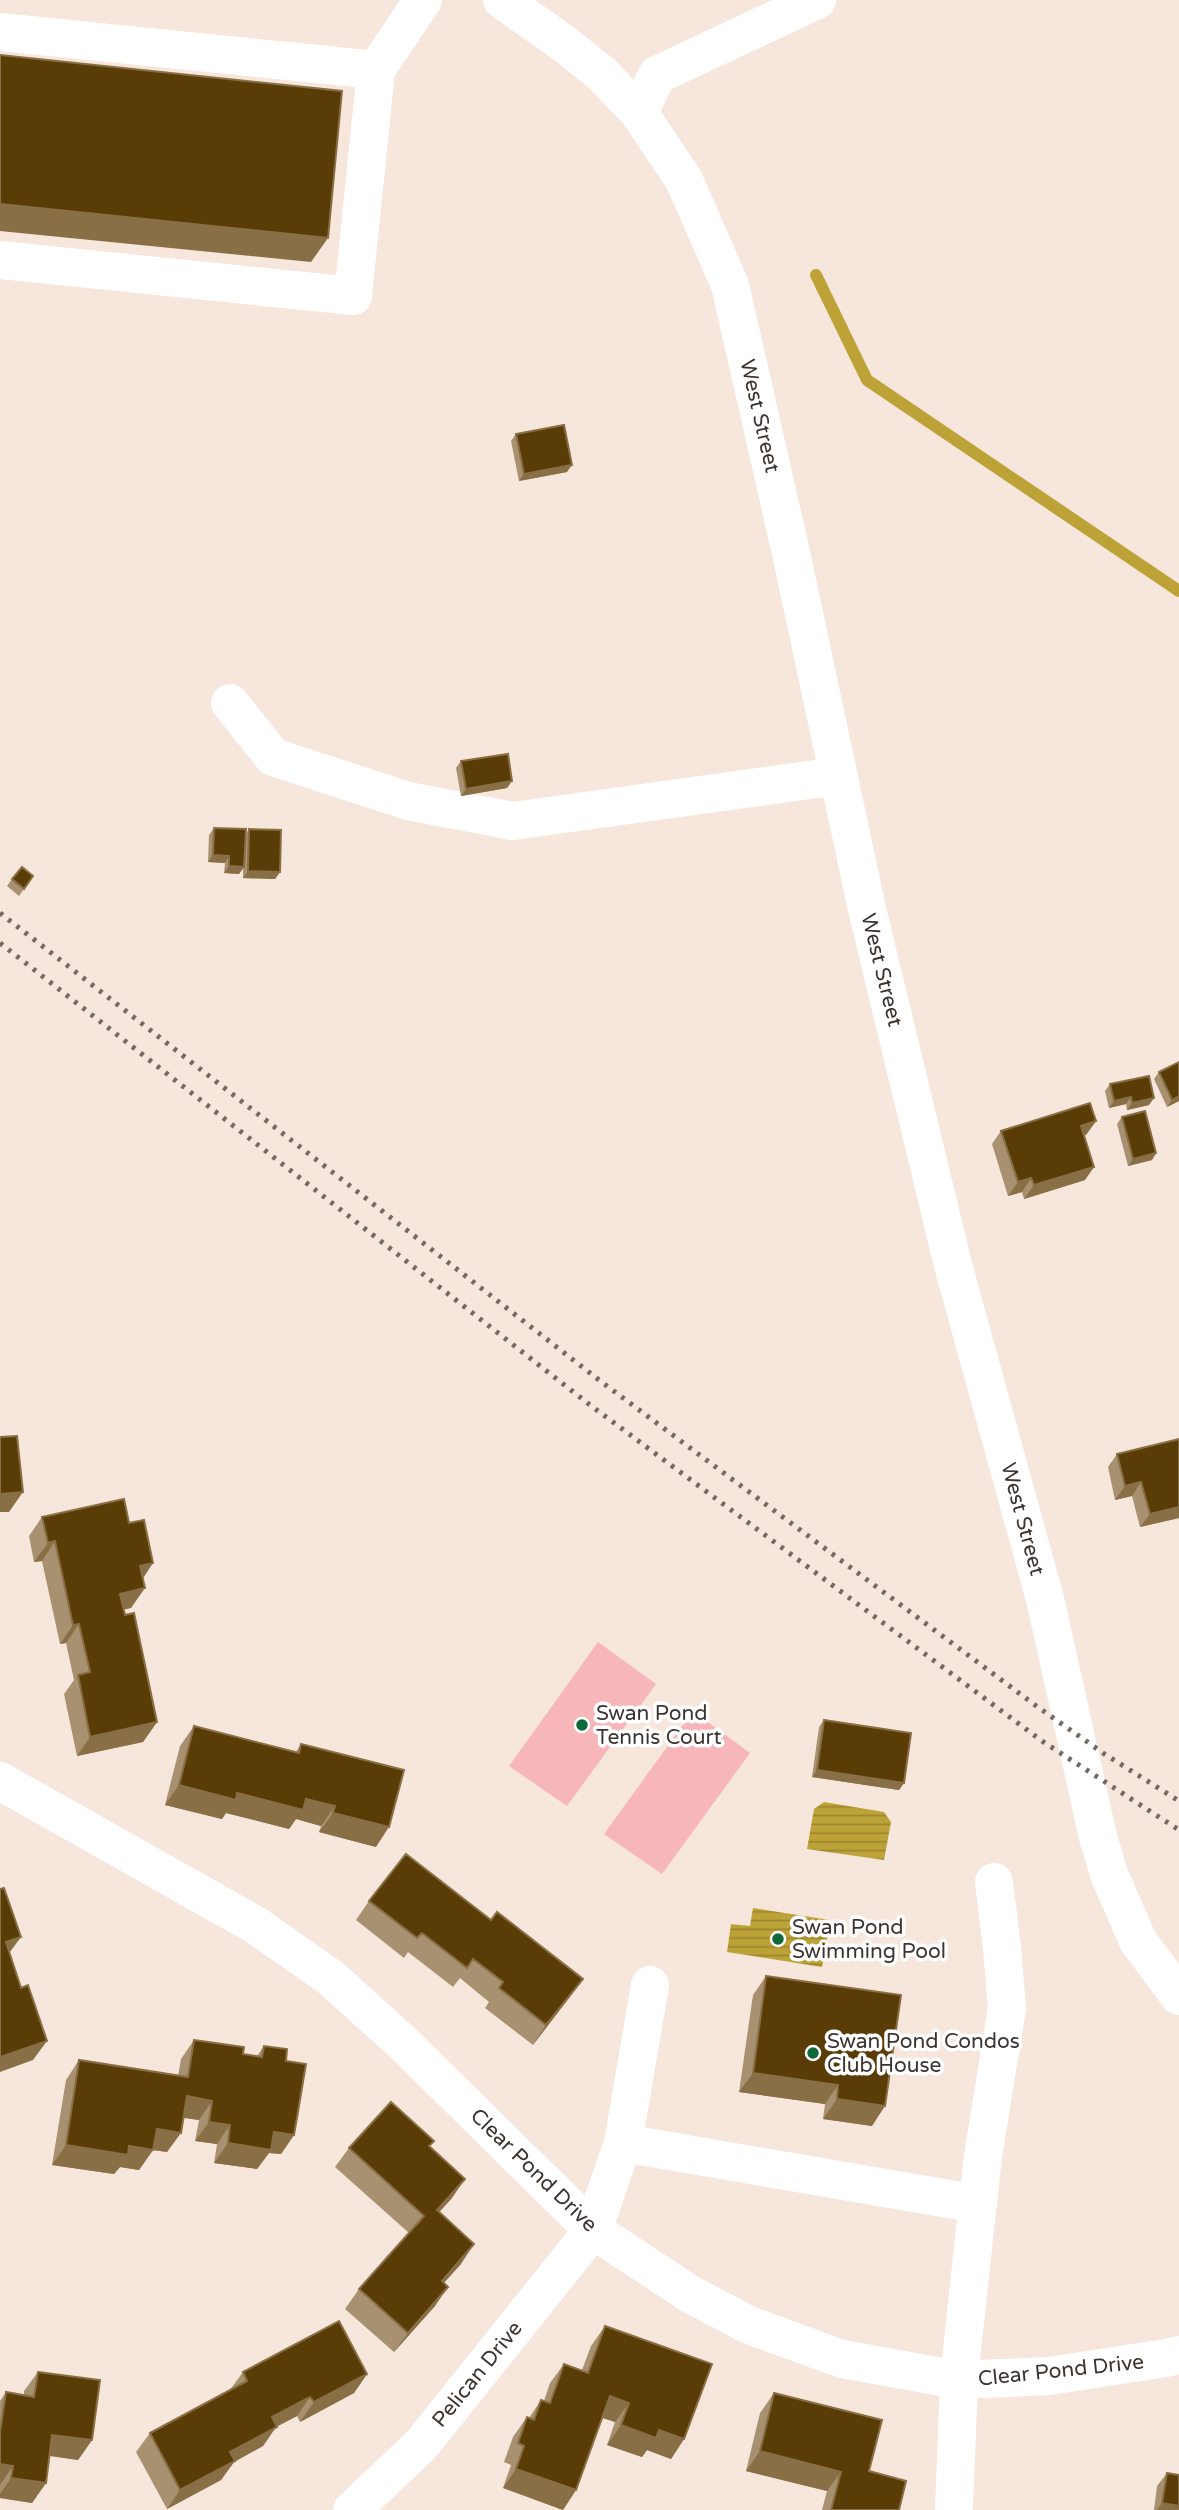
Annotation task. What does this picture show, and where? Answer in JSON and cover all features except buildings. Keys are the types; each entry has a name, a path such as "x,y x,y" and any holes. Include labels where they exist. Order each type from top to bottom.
{"street":[{"path":"0,260 353,296 376,70 423,0"},
{"name":"West Street","path":"502,0 593,67 639,113 684,180 730,285 867,909 953,1265 1045,1599 1098,1837 1109,1874 1138,1941 1179,1996"},
{"path":"639,113 657,75 817,0"},
{"path":"0,32 376,70"},
{"path":"230,703 273,757 408,801 513,821 838,776"},
{"name":"Clear Pond Drive","path":"0,1781 257,1926 331,1978 403,2043 593,2230 690,2294 749,2325 842,2359 959,2380 1049,2375 1179,2355"},
{"path":"954,2510 959,2380 978,2204 1007,2008 994,1882"},
{"name":"Pelican Drive","path":"352,2510 421,2445 593,2230 623,2143 650,1984"},
{"path":"623,2143 978,2204"}],"shaded area":[{"name":"Swan Pond Tennis Court","path":"598,1642 656,1684 567,1806 509,1766"},
{"name":"Swan Pond Tennis Court","path":"693,1711 750,1753 662,1874 604,1834"},
{"name":"Swan Pond Swimming Pool","path":"824,1802 884,1812 891,1822 884,1860 807,1849 814,1809"},
{"name":"Swan Pond Swimming Pool","path":"753,1908 830,1920 822,1967 727,1952 731,1924 750,1926"}],"waterway":[{"path":"816,275 867,380 1179,591"}],"railway":[{"path":"0,913 599,1380 1035,1705 1103,1753 1179,1801"},
{"path":"0,943 590,1405 1042,1741 1179,1830"}],"place":[{"name":"Swan Pond Tennis Court","path":"582,1725"},
{"name":"Swan Pond Swimming Pool","path":"778,1939"},
{"name":"Swan Pond Condos Club House","path":"813,2053"}]}
